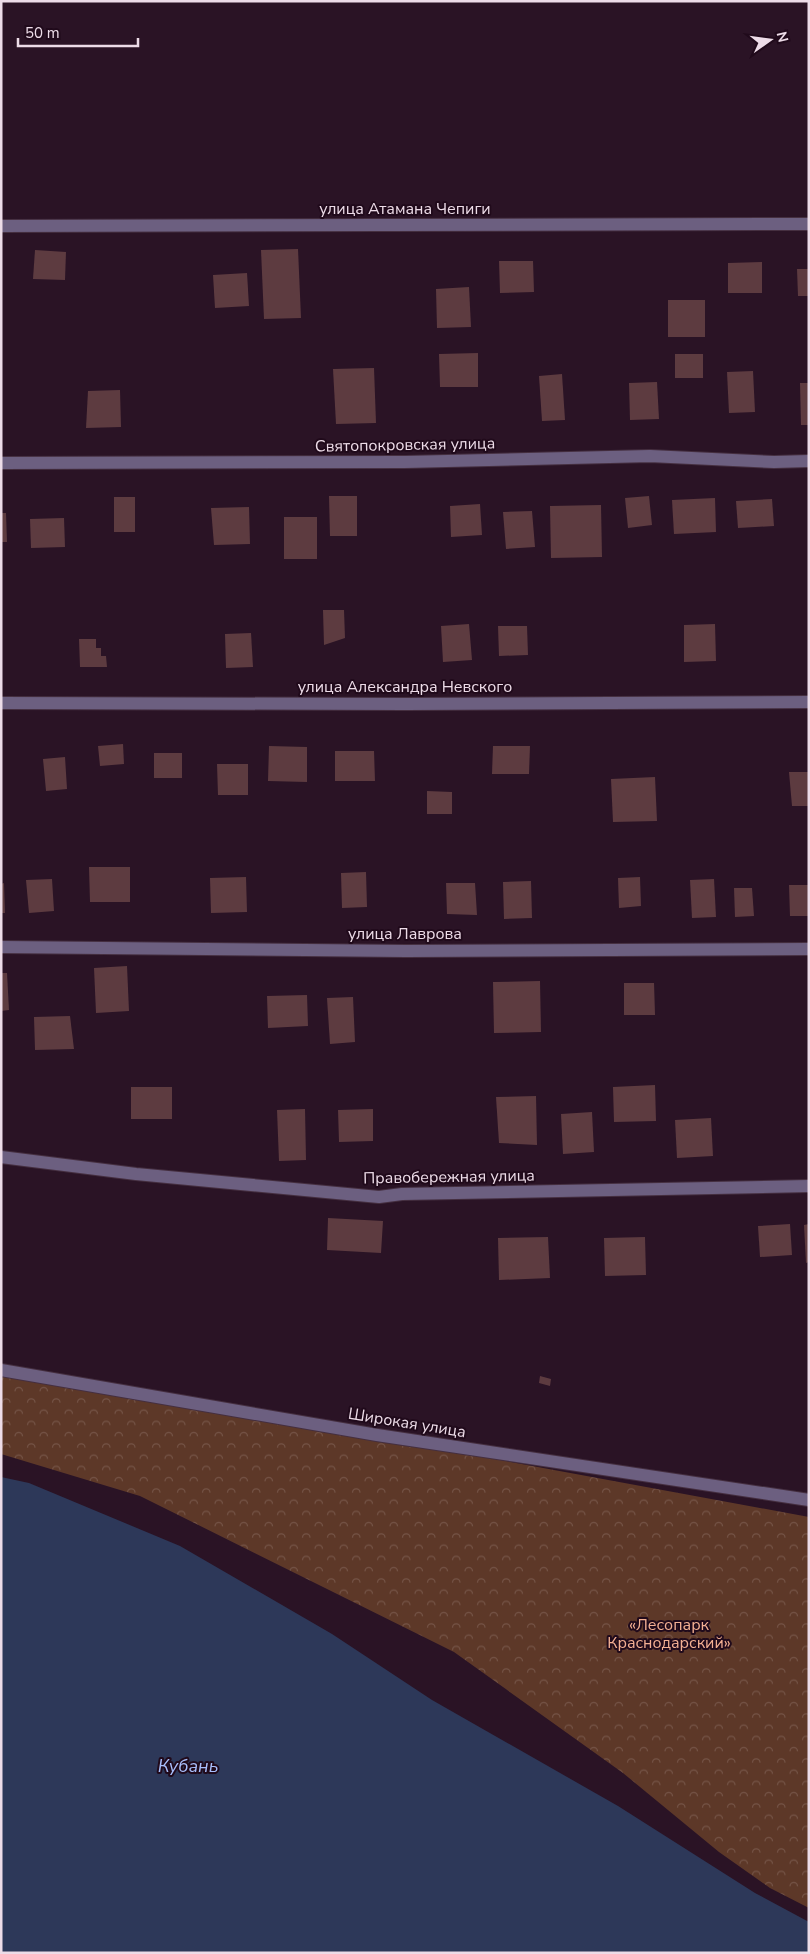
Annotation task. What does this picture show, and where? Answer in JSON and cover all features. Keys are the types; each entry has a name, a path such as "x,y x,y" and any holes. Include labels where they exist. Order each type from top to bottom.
{"street":[{"name":"улица Атамана Чепиги","path":"1,226 809,224"},
{"name":"Святопокровская улица","path":"1,463 395,462 650,456 809,462"},
{"name":"улица Александра Невского","path":"1,702 406,704 809,702"},
{"name":"улица Лаврова","path":"1,947 406,951 809,949"},
{"name":"Правобережная улица","path":"1,1157 136,1174 379,1197 402,1194 809,1186"},
{"name":"Широкая улица","path":"1,1370 377,1435 809,1500"}],"green space":[{"name":"«Лесопарк Краснодарский»","path":"1,1368 809,1517 809,1908 770,1888 719,1852 623,1773 454,1652 140,1496 1,1454"}],"water":[{"name":"Кубань","path":"1,1477 29,1483 180,1546 332,1634 432,1700 618,1806 755,1893 809,1922 809,1953 1,1953"}],"building":[{"path":"298,249 301,318 264,319 261,250"},
{"path":"35,250 66,252 65,280 33,279"},
{"path":"499,261 533,261 534,292 500,293"},
{"path":"762,262 762,293 728,293 728,263"},
{"path":"797,269 809,269 809,296 798,296"},
{"path":"247,273 249,306 215,308 213,275"},
{"path":"469,287 471,327 437,328 436,289"},
{"path":"668,300 705,300 705,337 668,337"},
{"path":"478,353 478,387 440,387 439,354"},
{"path":"675,354 703,354 703,378 675,378"},
{"path":"374,368 376,423 336,424 333,369"},
{"path":"753,371 755,412 729,413 727,372"},
{"path":"562,374 565,420 542,421 539,376"},
{"path":"657,382 659,419 630,420 629,383"},
{"path":"800,383 809,383 809,425 801,425"},
{"path":"120,390 121,427 86,428 88,391"},
{"path":"329,496 357,496 357,536 330,536"},
{"path":"649,496 652,525 628,528 625,498"},
{"path":"114,497 135,497 135,532 114,532"},
{"path":"715,498 716,532 674,534 672,500"},
{"path":"772,499 774,526 738,528 736,501"},
{"path":"480,504 482,535 451,537 450,506"},
{"path":"601,505 602,557 551,558 550,506"},
{"path":"249,507 250,544 214,545 211,508"},
{"path":"532,511 535,547 506,549 503,512"},
{"path":"1,513 6,513 7,542 1,542"},
{"path":"284,517 317,517 317,559 284,559"},
{"path":"64,518 65,547 31,548 30,519"},
{"path":"323,610 344,610 345,638 324,645"},
{"path":"469,624 472,660 443,662 441,626"},
{"path":"715,624 716,661 684,662 684,625"},
{"path":"498,626 527,626 528,655 499,656"},
{"path":"251,633 253,667 226,668 225,634"},
{"path":"79,639 96,639 96,648 101,648 101,656 106,656 107,667 80,667"},
{"path":"123,744 124,764 100,766 98,746"},
{"path":"269,746 307,747 307,782 268,781"},
{"path":"493,746 530,746 529,774 492,774"},
{"path":"335,751 374,751 375,781 335,781"},
{"path":"154,753 182,753 182,778 154,778"},
{"path":"65,757 67,789 46,791 43,759"},
{"path":"217,764 248,764 248,795 218,795"},
{"path":"789,772 809,772 809,806 792,806"},
{"path":"655,777 657,821 613,822 611,779"},
{"path":"427,791 452,792 452,814 427,814"},
{"path":"89,867 130,867 130,902 90,902"},
{"path":"366,872 367,907 342,908 341,873"},
{"path":"246,877 247,912 211,913 210,878"},
{"path":"640,877 641,906 619,908 618,878"},
{"path":"52,879 54,911 29,913 26,880"},
{"path":"714,879 716,917 692,918 690,880"},
{"path":"531,881 532,918 504,919 503,882"},
{"path":"4,883 5,913 1,913 1,884"},
{"path":"446,883 475,883 477,915 447,914"},
{"path":"789,885 808,885 809,916 790,916"},
{"path":"734,888 752,888 754,916 735,917"},
{"path":"127,966 129,1011 96,1013 94,968"},
{"path":"1,973 7,973 9,1010 1,1011"},
{"path":"540,981 541,1032 494,1033 493,982"},
{"path":"624,983 654,983 655,1015 624,1015"},
{"path":"307,995 308,1026 268,1028 267,996"},
{"path":"353,997 355,1042 330,1044 327,998"},
{"path":"70,1016 74,1049 35,1050 34,1017"},
{"path":"655,1085 656,1121 614,1122 613,1087"},
{"path":"131,1087 172,1087 172,1119 131,1119"},
{"path":"536,1096 537,1145 499,1143 496,1097"},
{"path":"305,1109 306,1160 279,1161 277,1110"},
{"path":"373,1109 373,1141 339,1142 338,1110"},
{"path":"592,1112 594,1152 563,1154 561,1114"},
{"path":"711,1118 713,1156 677,1158 675,1120"},
{"path":"328,1218 383,1221 381,1253 327,1250"},
{"path":"790,1224 792,1255 760,1257 758,1226"},
{"path":"809,1224 809,1262 806,1263 804,1225"},
{"path":"548,1237 550,1278 499,1280 498,1238"},
{"path":"645,1237 646,1275 605,1276 604,1238"},
{"path":"540,1376 551,1379 550,1386 539,1383"}]}
